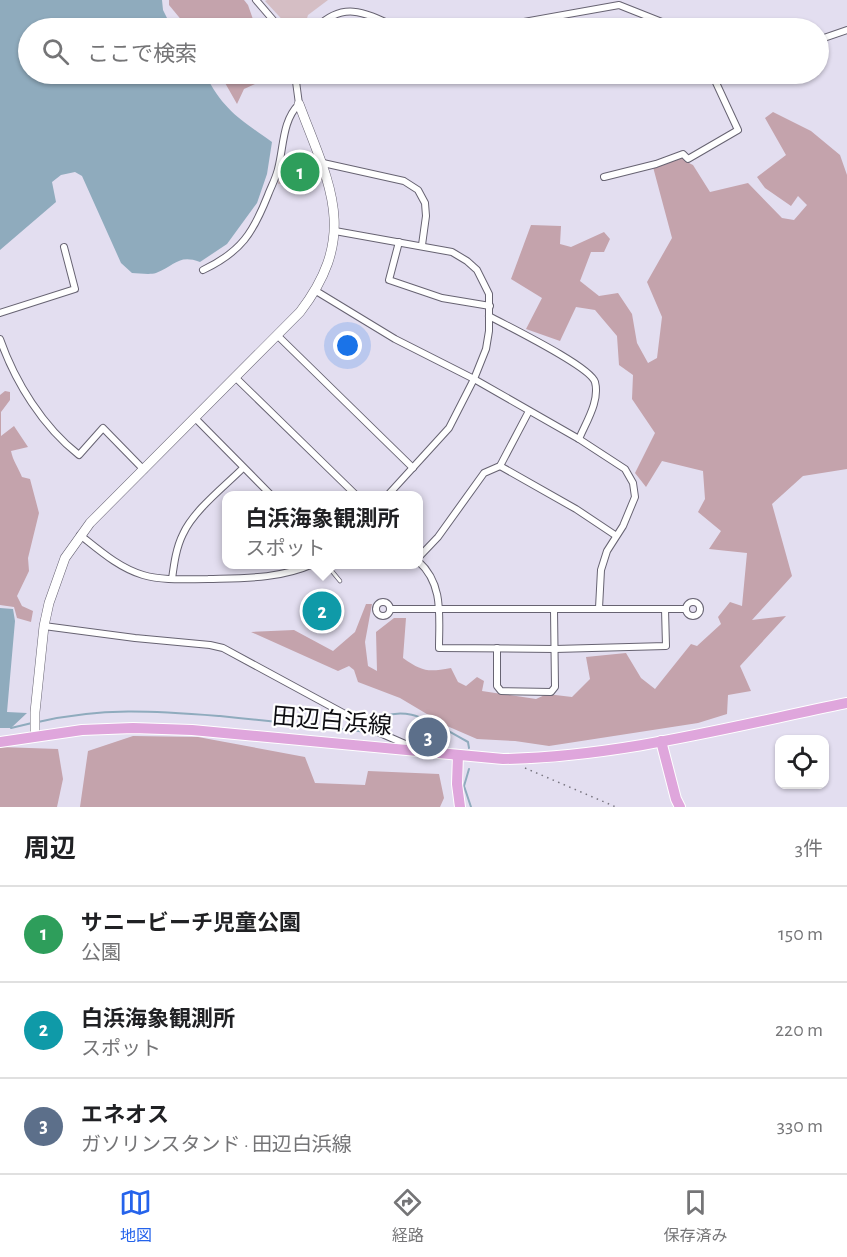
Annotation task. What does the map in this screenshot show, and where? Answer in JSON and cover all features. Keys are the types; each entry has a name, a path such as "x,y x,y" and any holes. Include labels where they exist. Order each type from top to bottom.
{"main road":[{"name":"田辺白浜線","path":"0,742 34,732 133,728 180,729 503,759 550,758 661,741 847,703"},
{"path":"661,741 680,807"},
{"path":"458,754 457,784 460,807"}],"street":[{"path":"256,0 271,18"},
{"path":"546,18 619,5 651,18"},
{"path":"324,18 336,10 346,8 377,18"},
{"path":"829,36 847,30"},
{"path":"34,732 44,626 55,581 65,558 90,523 278,336 316,291 331,251 334,231 330,186 299,104 296,84"},
{"path":"604,177 656,164 683,154 688,159 738,130 717,84"},
{"path":"203,270 232,252 247,238 258,221 278,170 290,112 299,104"},
{"path":"323,163 404,181 418,190 425,203 426,216 422,245"},
{"path":"334,231 452,252 468,261 484,281 489,294 486,349 474,379 449,428 391,491"},
{"path":"399,243 389,280 442,298 490,306"},
{"path":"0,313 75,289 64,247"},
{"path":"316,291 395,339 474,379 579,439 625,469 633,483 635,497 623,526 607,551 601,570 599,608"},
{"path":"489,316 545,346 592,376 595,382 595,402 579,439"},
{"path":"278,336 413,468"},
{"path":"0,339 10,367 37,408 66,444 79,455 103,428 144,470"},
{"path":"236,378 353,491"},
{"path":"423,554 484,473 500,466 529,411"},
{"path":"195,418 268,491"},
{"path":"500,466 576,509 615,536"},
{"path":"172,579 176,554 183,533 196,516 243,468"},
{"path":"80,535 115,562 142,575 172,579 270,577 302,569"},
{"path":"423,565 428,570 437,591 439,648 555,649 666,646 665,609"},
{"path":"390,609 686,609"},
{"path":"497,648 497,686 501,691 551,692 555,687 554,609"},
{"path":"44,626 223,648 366,726 421,751"}],"lane":[{"path":"330,569 340,581"}],"path":[{"path":"525,768 616,807"}],"shaded area":[{"path":"169,0 244,0 253,18 180,18 169,5"},
{"path":"328,0 307,18 281,18 265,1"},
{"path":"226,84 255,84 244,89 237,104"},
{"path":"773,112 811,131 840,155 847,175 847,469 803,476 772,504 792,576 752,620 786,616 740,666 751,691 728,695 727,714 698,723 549,746 477,739 447,726 400,698 358,682 354,670 349,666 338,671 251,632 294,630 333,651 355,632 366,604 372,604 365,642 368,666 377,671 376,632 394,618 406,618 403,658 410,663 426,670 451,668 458,682 466,686 477,677 484,681 482,691 536,699 547,694 572,697 590,679 586,657 626,653 641,678 655,689 691,644 697,646 721,624 718,617 730,602 742,606 747,553 709,549 721,531 698,512 705,499 703,471 662,461 646,487 635,473 655,433 632,399 633,375 619,365 617,336 595,310 576,307 560,341 526,329 542,298 511,279 531,225 561,226 560,244 571,247 604,232 610,239 604,252 591,252 580,281 599,296 618,293 632,314 637,343 648,363 657,358 662,317 647,282 672,238 653,167 683,156 693,165 710,192 748,183 782,218 794,220 807,205 798,196 791,206 765,188 757,177 786,155 765,118"},
{"path":"312,153 323,180 278,184 282,161"},
{"path":"5,391 10,392 10,400 1,412 1,436 14,426 28,447 11,451 22,477 30,479 39,513 28,558 29,571 17,596 22,606 33,611 31,622 17,618 14,607 0,605 0,395"},
{"path":"133,736 198,737 305,757 315,783 365,785 368,771 439,774 444,798 440,807 80,807 88,751"},
{"path":"0,747 58,749 63,779 57,807 0,807"}],"water":[{"path":"0,0 162,0 167,18 18,18 18,84 210,84 226,106 272,142 267,174 257,203 227,244 200,262 187,259 156,273 132,273 121,263 82,176 75,172 61,175 52,182 56,202 0,250"},
{"path":"0,608 13,609 15,621 7,712 27,713 11,728 0,728"}],"waterway":[{"path":"38,722 107,712 151,712 220,716 366,732 368,730"},
{"path":"372,726 383,717 407,714 420,717 445,729 468,742 469,748"},
{"path":"11,728 32,723"},
{"path":"469,769 464,786 471,807"}],"place":[{"name":"サニービーチ児童公園","path":"300,172"},
{"name":"白浜海象観測所","path":"322,611"},
{"name":"エネオス","path":"428,737"}]}
